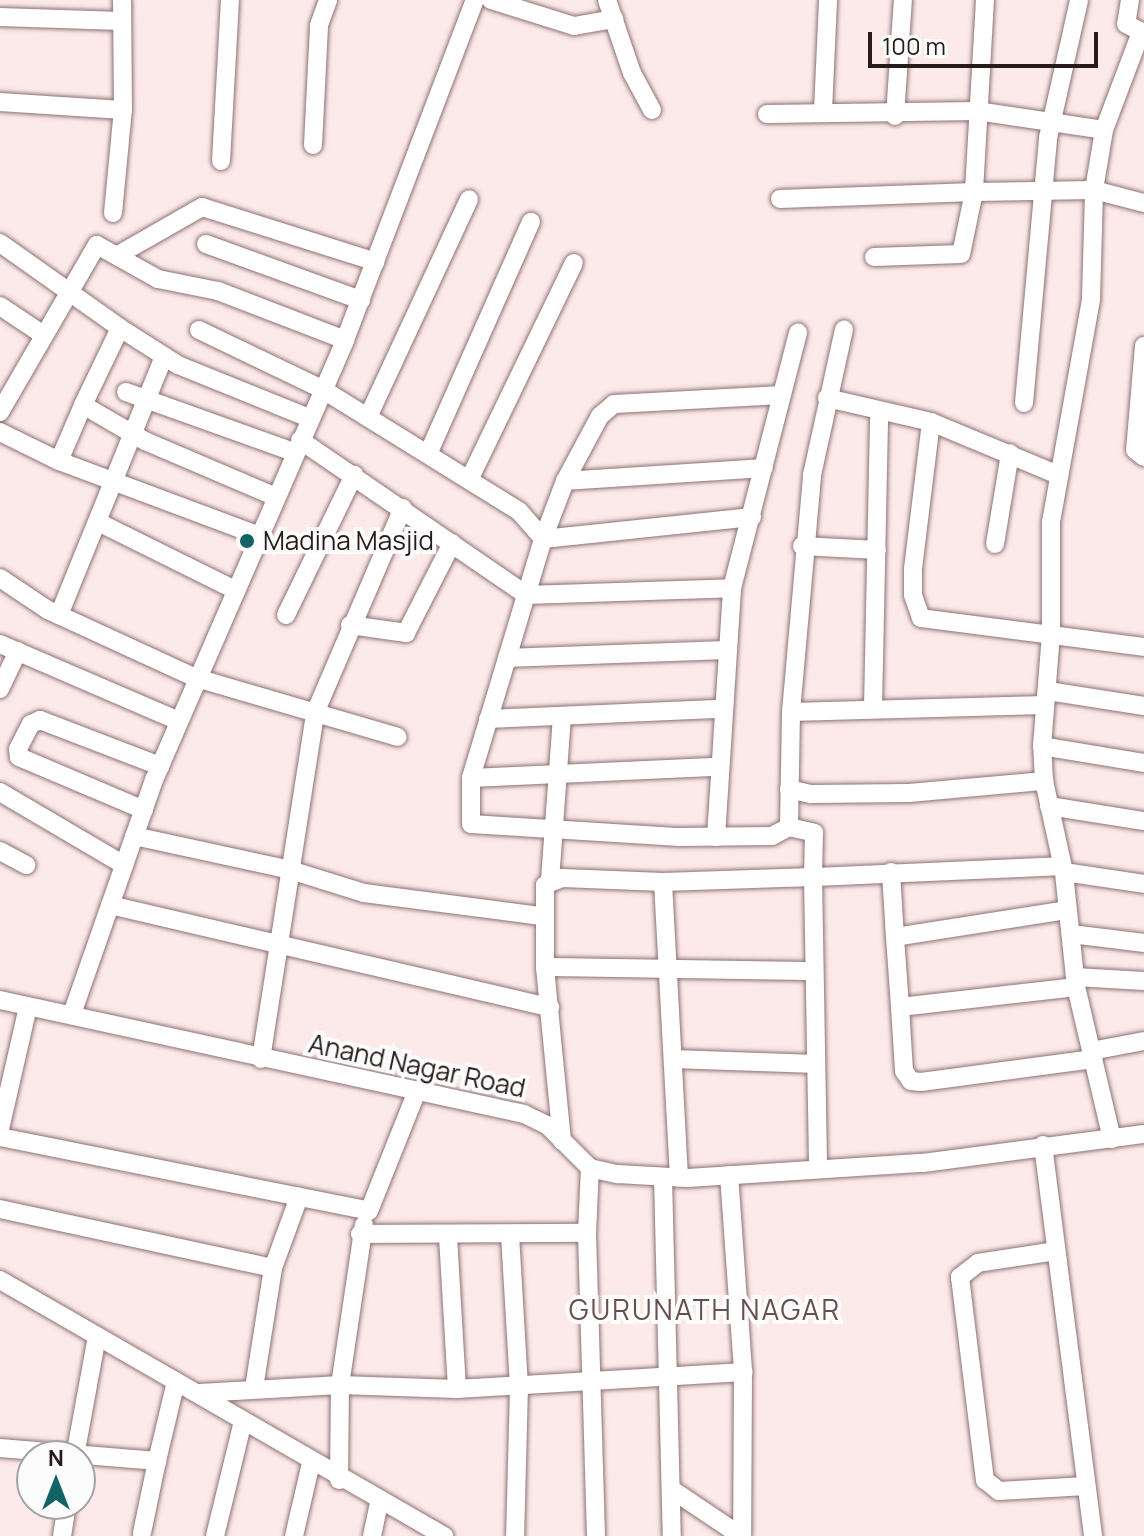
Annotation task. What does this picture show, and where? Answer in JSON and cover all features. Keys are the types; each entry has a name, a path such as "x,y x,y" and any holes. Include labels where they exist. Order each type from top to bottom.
{"street":[{"path":"113,213 123,110 122,0"},
{"path":"221,161 230,0"},
{"path":"313,145 319,25 328,0"},
{"path":"491,0 574,26 614,19"},
{"path":"607,0 632,73 652,110"},
{"path":"823,111 828,0"},
{"path":"895,116 903,0"},
{"path":"874,257 961,254 974,192 985,0"},
{"path":"1024,403 1051,123 1079,0"},
{"path":"1112,1139 1076,982 1063,869 1044,781 1042,746 1051,634 1049,573 1059,466 1069,435 1091,299 1094,190 1104,130 1143,32 1126,24 1130,0"},
{"path":"72,1014 160,766 233,589 345,340 473,5"},
{"path":"0,17 121,21"},
{"path":"0,102 123,110"},
{"path":"767,114 823,111 895,116 977,111 1104,130"},
{"path":"780,199 1046,189 1094,190 1144,203"},
{"path":"368,417 469,199"},
{"path":"118,255 202,207 376,262"},
{"path":"428,454 531,222"},
{"path":"0,243 164,356 309,418"},
{"path":"206,244 361,300"},
{"path":"0,412 8,380 42,334 97,245 158,279 210,288 345,340"},
{"path":"469,480 574,263"},
{"path":"0,306 42,334"},
{"path":"59,461 120,328"},
{"path":"789,827 791,712 802,546 827,398 844,329"},
{"path":"199,330 322,389 519,511 543,539"},
{"path":"716,837 724,650 732,588 798,332"},
{"path":"1144,346 1135,450 1144,457"},
{"path":"59,615 100,523 113,481 164,356"},
{"path":"126,392 297,446 354,475 526,595 732,588"},
{"path":"782,395 614,404 600,416 565,481 543,539 471,778 471,824 556,831 716,837 772,836 789,827 814,833 812,971 818,1169"},
{"path":"827,398 931,422 1010,453 1059,466"},
{"path":"83,405 132,433 274,496"},
{"path":"873,708 879,411"},
{"path":"931,422 913,569 915,608 933,622 1144,647"},
{"path":"0,432 59,461 257,535"},
{"path":"995,544 1010,453"},
{"path":"565,481 764,468"},
{"path":"286,615 354,475"},
{"path":"261,1059 287,869 315,713 350,625 403,508"},
{"path":"543,539 752,517"},
{"path":"100,523 233,589"},
{"path":"350,625 406,633 452,543"},
{"path":"802,546 877,550"},
{"path":"0,578 59,615 196,678 398,737"},
{"path":"0,644 179,721"},
{"path":"507,658 724,650"},
{"path":"0,689 18,651"},
{"path":"791,712 1046,698 1144,706"},
{"path":"488,719 721,709"},
{"path":"562,716 556,831 542,916 562,1141"},
{"path":"144,810 19,757 18,749 31,724 40,720 160,766"},
{"path":"1042,746 1144,763"},
{"path":"471,778 717,767"},
{"path":"789,789 811,794 909,793 1044,781"},
{"path":"0,792 124,865"},
{"path":"1049,806 1144,821"},
{"path":"134,836 287,869 364,893 542,916"},
{"path":"0,851 26,865"},
{"path":"550,880 663,882 891,872 1063,869 1144,884"},
{"path":"891,872 904,1071 911,1081 1092,1055 1144,1041"},
{"path":"663,882 665,967 674,1059 669,1380 672,1536"},
{"path":"110,905 275,946 550,1007"},
{"path":"895,937 1067,910"},
{"path":"1071,934 1144,943"},
{"path":"545,967 812,971"},
{"path":"900,1007 1076,982 1144,981"},
{"name":"Anand Nagar Road","path":"0,1000 524,1114 547,1125 590,1168"},
{"path":"0,1129 28,1007"},
{"path":"674,1059 815,1064"},
{"path":"339,1480 340,1385 360,1234 417,1091"},
{"path":"596,1536 587,1233 590,1168 671,1177 729,1175 923,1163 1144,1134"},
{"path":"0,1137 369,1211"},
{"path":"1043,1145 1093,1536"},
{"path":"729,1175 743,1372 742,1536"},
{"path":"254,1388 273,1268 299,1197"},
{"path":"0,1209 273,1268"},
{"path":"360,1234 448,1237 587,1233"},
{"path":"510,1235 519,1387 515,1536"},
{"path":"448,1237 457,1389"},
{"path":"1056,1251 978,1263 962,1271 985,1480 999,1491 1086,1486"},
{"path":"0,1280 200,1393 339,1480 444,1536"},
{"path":"78,1440 97,1336"},
{"path":"200,1393 340,1385 457,1389 519,1387 669,1380 743,1372"},
{"path":"147,1535 157,1461 176,1381"},
{"path":"215,1536 243,1421"},
{"path":"96,1456 157,1461"},
{"path":"294,1536 311,1463"},
{"path":"671,1489 742,1536"},
{"path":"372,1536 379,1503"}],"place":[{"name":"Madina Masjid","path":"247,541"}],"district":[{"name":"GURUNATH NAGAR","path":"705,1309"}]}
